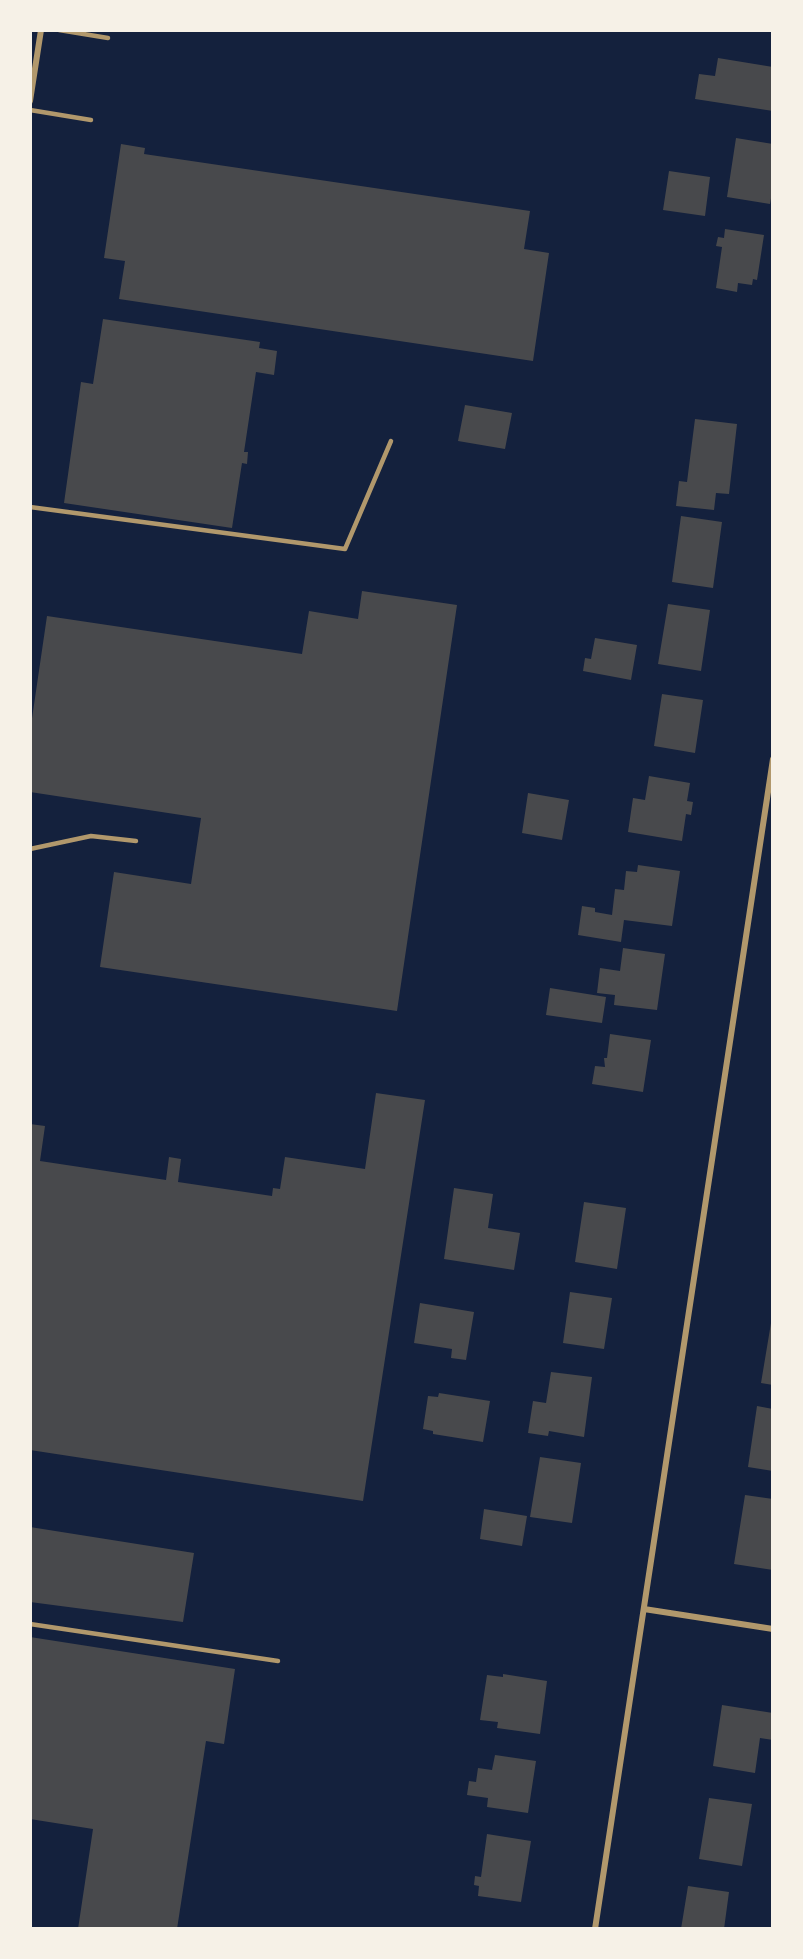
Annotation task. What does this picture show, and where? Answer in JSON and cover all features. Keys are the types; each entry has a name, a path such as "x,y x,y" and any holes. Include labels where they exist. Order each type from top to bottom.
{"street":[{"path":"30,101 41,30"},
{"path":"595,1929 773,759"},
{"path":"644,1609 773,1629"}],"lane":[{"path":"59,30 108,38"},
{"path":"30,110 91,120"},
{"path":"30,507 345,549 391,441"},
{"path":"30,849 91,836 136,841"},
{"path":"30,1624 278,1661"}],"building":[{"path":"718,58 773,67 773,111 695,99 699,74 715,76"},
{"path":"736,138 773,144 773,187 770,204 727,197"},
{"path":"121,144 145,148 144,154 530,211 524,249 549,253 533,361 119,299 125,261 104,258"},
{"path":"669,171 710,177 705,216 663,210"},
{"path":"725,229 764,235 757,280 753,279 752,285 738,283 737,292 716,288 722,247 716,246 718,237 724,238"},
{"path":"103,319 260,342 259,348 277,351 274,375 256,372 244,452 248,452 247,464 242,463 232,528 64,503 81,382 93,384"},
{"path":"465,405 512,413 505,449 458,441"},
{"path":"695,419 737,424 729,494 716,493 714,510 676,506 679,481 687,482"},
{"path":"681,516 722,522 713,588 672,582"},
{"path":"362,591 457,605 397,1011 100,967 114,872 191,884 201,818 30,792 30,732 47,616 302,654 309,611 358,619"},
{"path":"668,604 710,610 701,671 658,664"},
{"path":"595,638 637,645 631,680 583,671 585,658 591,659"},
{"path":"662,694 703,700 695,753 654,746"},
{"path":"649,776 690,783 687,801 693,802 691,815 686,814 682,841 628,832 633,798 645,800"},
{"path":"528,793 569,800 562,840 522,833"},
{"path":"638,865 680,871 672,926 624,920 621,942 578,935 582,906 595,908 595,912 612,915 615,889 624,890 626,871 637,872"},
{"path":"623,948 665,954 657,1010 614,1005 615,995 597,993 600,968 620,971"},
{"path":"550,988 606,997 602,1023 546,1015"},
{"path":"610,1034 651,1040 643,1092 592,1084 595,1066 605,1067 604,1058 607,1058"},
{"path":"376,1093 425,1100 363,1501 30,1450 30,1124 45,1126 40,1161 166,1180 169,1157 181,1159 178,1182 272,1196 273,1188 280,1189 285,1157 365,1169"},
{"path":"454,1188 493,1194 488,1228 520,1233 514,1270 444,1259"},
{"path":"584,1202 626,1208 617,1269 575,1262"},
{"path":"570,1292 612,1298 604,1349 563,1343"},
{"path":"420,1303 474,1312 466,1360 451,1358 452,1349 414,1343"},
{"path":"773,1317 773,1385 761,1383"},
{"path":"551,1372 592,1377 584,1437 549,1431 548,1436 528,1433 533,1401 546,1403"},
{"path":"439,1393 490,1401 483,1442 433,1434 433,1431 423,1429 428,1396 438,1397"},
{"path":"757,1406 773,1409 773,1471 748,1467"},
{"path":"540,1457 581,1463 572,1523 530,1517"},
{"path":"745,1495 773,1499 773,1570 734,1564"},
{"path":"484,1509 527,1516 522,1546 480,1539"},
{"path":"30,1527 194,1553 183,1622 30,1602"},
{"path":"30,1637 235,1669 224,1744 206,1741 177,1929 78,1929 93,1829 30,1819"},
{"path":"503,1674 547,1681 540,1734 497,1728 498,1722 480,1720 487,1675 503,1677"},
{"path":"722,1705 773,1713 773,1740 760,1738 755,1773 713,1766"},
{"path":"495,1755 536,1761 528,1813 487,1807 488,1798 467,1795 469,1781 476,1782 478,1768 492,1770"},
{"path":"709,1798 752,1804 742,1866 699,1859"},
{"path":"487,1834 531,1841 521,1902 478,1896 479,1886 474,1885 475,1876 481,1877"},
{"path":"688,1886 729,1892 724,1929 681,1929"}]}
